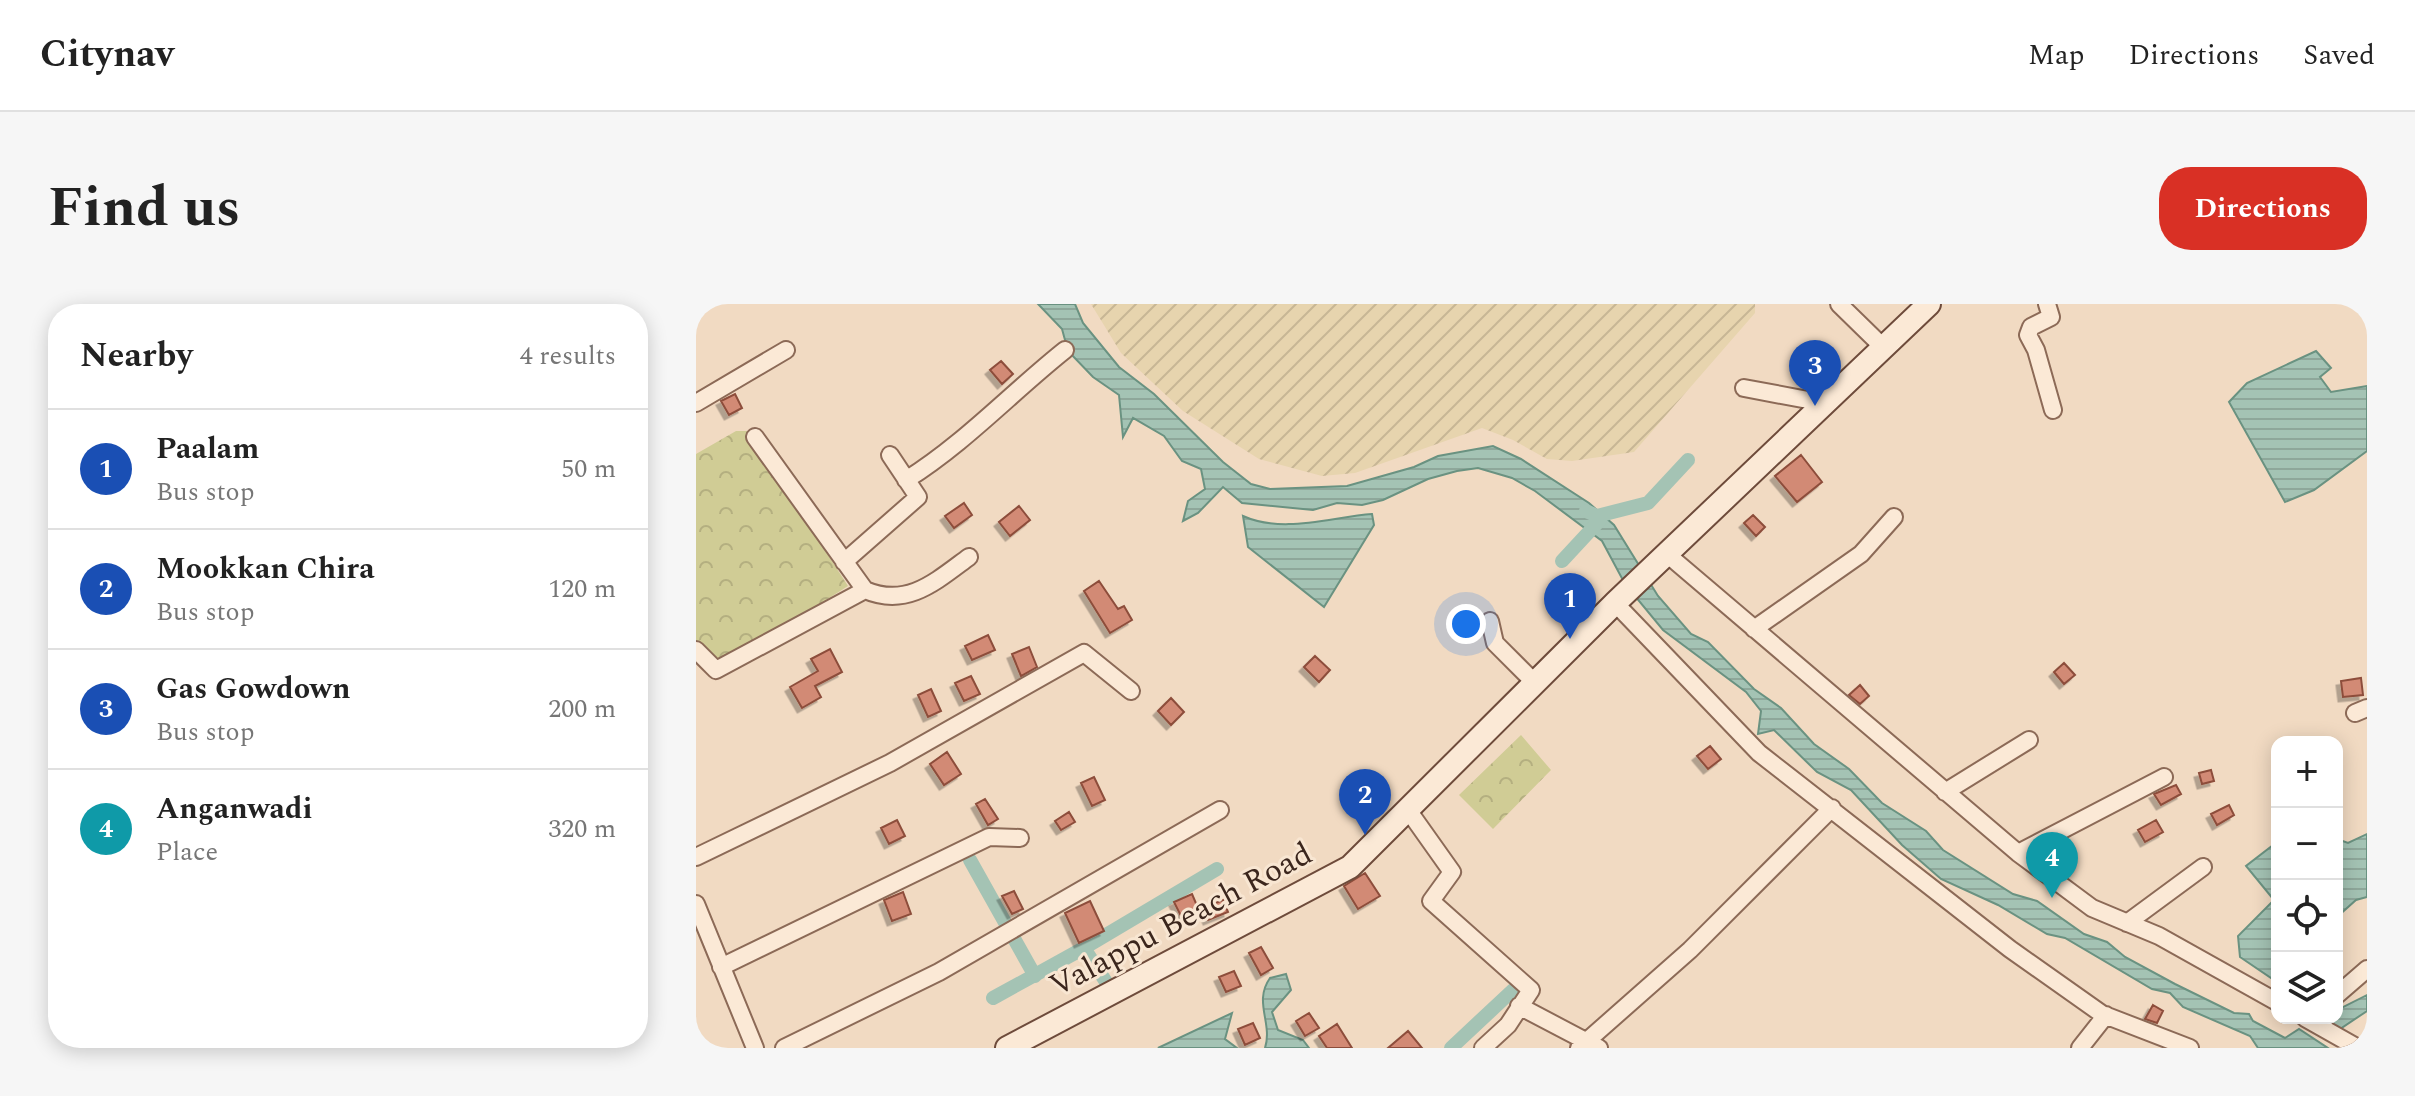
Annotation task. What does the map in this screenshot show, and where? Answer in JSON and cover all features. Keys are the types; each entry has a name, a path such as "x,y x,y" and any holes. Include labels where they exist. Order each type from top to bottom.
{"main road":[{"name":"Valappu Beach Road","path":"1007,1048 1350,867 1630,590 1929,304"}],"street":[{"path":"1839,304 1884,348"},
{"path":"2047,304 2051,317 2031,327 2028,335 2036,350 2053,410"},
{"path":"696,403 786,350"},
{"path":"906,480 950,452 1012,391 1065,350"},
{"path":"1744,388 1824,403"},
{"path":"755,437 865,590 886,599 928,588 969,557"},
{"path":"844,562 918,497 890,455"},
{"path":"1754,629 1861,554 1894,517"},
{"path":"1668,555 2018,853 2092,908 2159,936 2271,999"},
{"path":"696,650 716,670 865,590"},
{"path":"1630,590 1759,753 2010,949 2106,1015 2190,1048"},
{"path":"1490,621 1495,643 1535,683"},
{"path":"696,857 890,763 1084,653 1131,691"},
{"path":"1945,792 2029,740"},
{"path":"2018,853 2164,777"},
{"path":"1519,1006 1588,1046 1690,950 1832,808"},
{"path":"784,1048 939,972 1220,810"},
{"path":"1408,810 1452,872 1431,901 1531,990 1508,1025 1483,1048"},
{"path":"721,967 989,837 1020,838"},
{"path":"2127,923 2203,867"},
{"path":"696,904 755,1048"},
{"path":"2343,990 2367,969"},
{"path":"2080,1048 2106,1015"},
{"path":"2320,1024 2358,1048"}],"shaded area":[{"path":"1038,304 1075,304 1083,323 1119,367 1154,394 1223,462 1251,484 1270,489 1347,486 1414,467 1438,456 1493,446 1521,459 1589,503 1614,525 1658,596 1691,634 1708,642 1754,689 1781,708 1814,744 1849,769 1882,803 1926,831 1943,850 2013,894 2037,901 2084,934 2107,942 2125,957 2175,984 2234,1013 2249,1014 2253,1021 2285,1038 2299,1029 2328,1048 2258,1048 2250,1036 2183,1007 2170,993 2152,989 2065,938 2047,934 1998,905 1941,879 1902,845 1851,790 1817,772 1774,730 1758,734 1761,711 1746,692 1663,630 1625,584 1602,541 1535,491 1512,478 1478,468 1457,471 1428,479 1383,500 1362,505 1337,503 1313,510 1242,503 1223,487 1198,513 1183,521 1188,501 1205,489 1201,469 1182,461 1164,436 1133,418 1123,437 1119,395 1093,377 1068,351 1062,329"},
{"path":"1091,304 1755,304 1755,313 1634,452 1572,461 1547,459 1513,440 1482,428 1355,473 1322,476 1259,459 1183,411 1121,353"},
{"path":"2316,351 2331,368 2320,377 2331,392 2367,386 2367,451 2314,490 2285,502 2229,402 2247,383"},
{"path":"1372,514 1374,525 1324,607 1248,547 1243,516 1274,524 1291,524"},
{"path":"2367,834 2367,897 2356,900 2343,912 2343,841 2348,843"},
{"path":"2271,847 2271,896 2246,866"},
{"path":"2271,903 2271,978 2240,957 2238,936"},
{"path":"1286,974 1291,990 1272,1012 1278,1030 1303,1040 1309,1048 1265,1048 1265,987 1270,978"},
{"path":"2367,995 2367,1011 2337,1031 2324,1024 2343,1024 2343,1007"},
{"path":"1232,1013 1225,1039 1237,1048 1158,1048"}],"green space":[{"path":"736,431 748,431 848,586 732,660 713,662 696,641 696,454"},
{"path":"1521,735 1551,770 1493,829 1459,795"}],"building":[{"path":"1001,361 1013,374 1002,384 990,370"},
{"path":"735,394 742,408 729,415 721,401"},
{"path":"1801,455 1822,482 1797,502 1775,476"},
{"path":"964,503 972,515 954,528 945,516"},
{"path":"1019,506 1030,520 1010,536 999,522"},
{"path":"1753,515 1765,527 1756,536 1744,523"},
{"path":"1099,581 1118,609 1124,606 1132,620 1110,633 1084,591"},
{"path":"988,635 995,650 972,660 965,646"},
{"path":"1029,647 1037,667 1021,676 1012,654"},
{"path":"830,649 842,672 815,686 821,697 802,708 790,687 818,671 811,659"},
{"path":"1315,656 1330,670 1319,682 1304,667"},
{"path":"2064,663 2075,675 2064,684 2054,672"},
{"path":"971,676 980,694 964,701 955,683"},
{"path":"2361,678 2363,695 2343,697 2341,681"},
{"path":"1860,685 1869,696 1860,704 1849,695"},
{"path":"931,689 941,711 928,717 918,695"},
{"path":"1171,698 1184,712 1171,725 1158,711"},
{"path":"1710,746 1721,759 1708,769 1697,756"},
{"path":"947,752 961,774 944,785 930,764"},
{"path":"2211,770 2214,781 2202,784 2199,773"},
{"path":"1094,777 1105,800 1092,806 1081,783"},
{"path":"2176,785 2181,794 2161,805 2154,794"},
{"path":"985,799 998,819 988,825 976,804"},
{"path":"2229,805 2234,815 2217,825 2211,814"},
{"path":"1069,812 1075,822 1061,830 1055,821"},
{"path":"897,820 905,836 889,844 881,828"},
{"path":"2156,820 2163,832 2145,842 2138,830"},
{"path":"1365,873 1380,896 1358,909 1344,886"},
{"path":"1014,891 1023,909 1012,914 1002,896"},
{"path":"903,892 911,914 892,921 884,900"},
{"path":"1192,894 1198,908 1181,916 1174,902"},
{"path":"1223,900 1228,912 1208,920 1203,908"},
{"path":"1090,901 1104,931 1079,943 1065,913"},
{"path":"1261,947 1273,968 1261,975 1249,953"},
{"path":"1234,971 1241,986 1226,992 1219,977"},
{"path":"2153,1005 2163,1011 2157,1023 2145,1019"},
{"path":"1309,1013 1319,1028 1305,1036 1296,1021"},
{"path":"1253,1023 1260,1038 1245,1045 1238,1029"},
{"path":"1337,1024 1352,1048 1327,1048 1319,1036"},
{"path":"1408,1031 1422,1048 1388,1048"}],"waterway":[{"path":"1586,511 1597,516 1648,503 1688,460"},
{"path":"1562,561 1600,520"},
{"path":"970,860 1035,976"},
{"path":"1108,985 1084,948 1217,869"},
{"path":"993,998 1084,948"},
{"path":"1451,1048 1513,990"}],"place":[{"name":"Gas Gowdown","path":"1815,406"},
{"name":"Paalam","path":"1570,639"},
{"name":"Mookkan Chira","path":"1365,835"},
{"name":"Anganwadi","path":"2052,898"}]}
